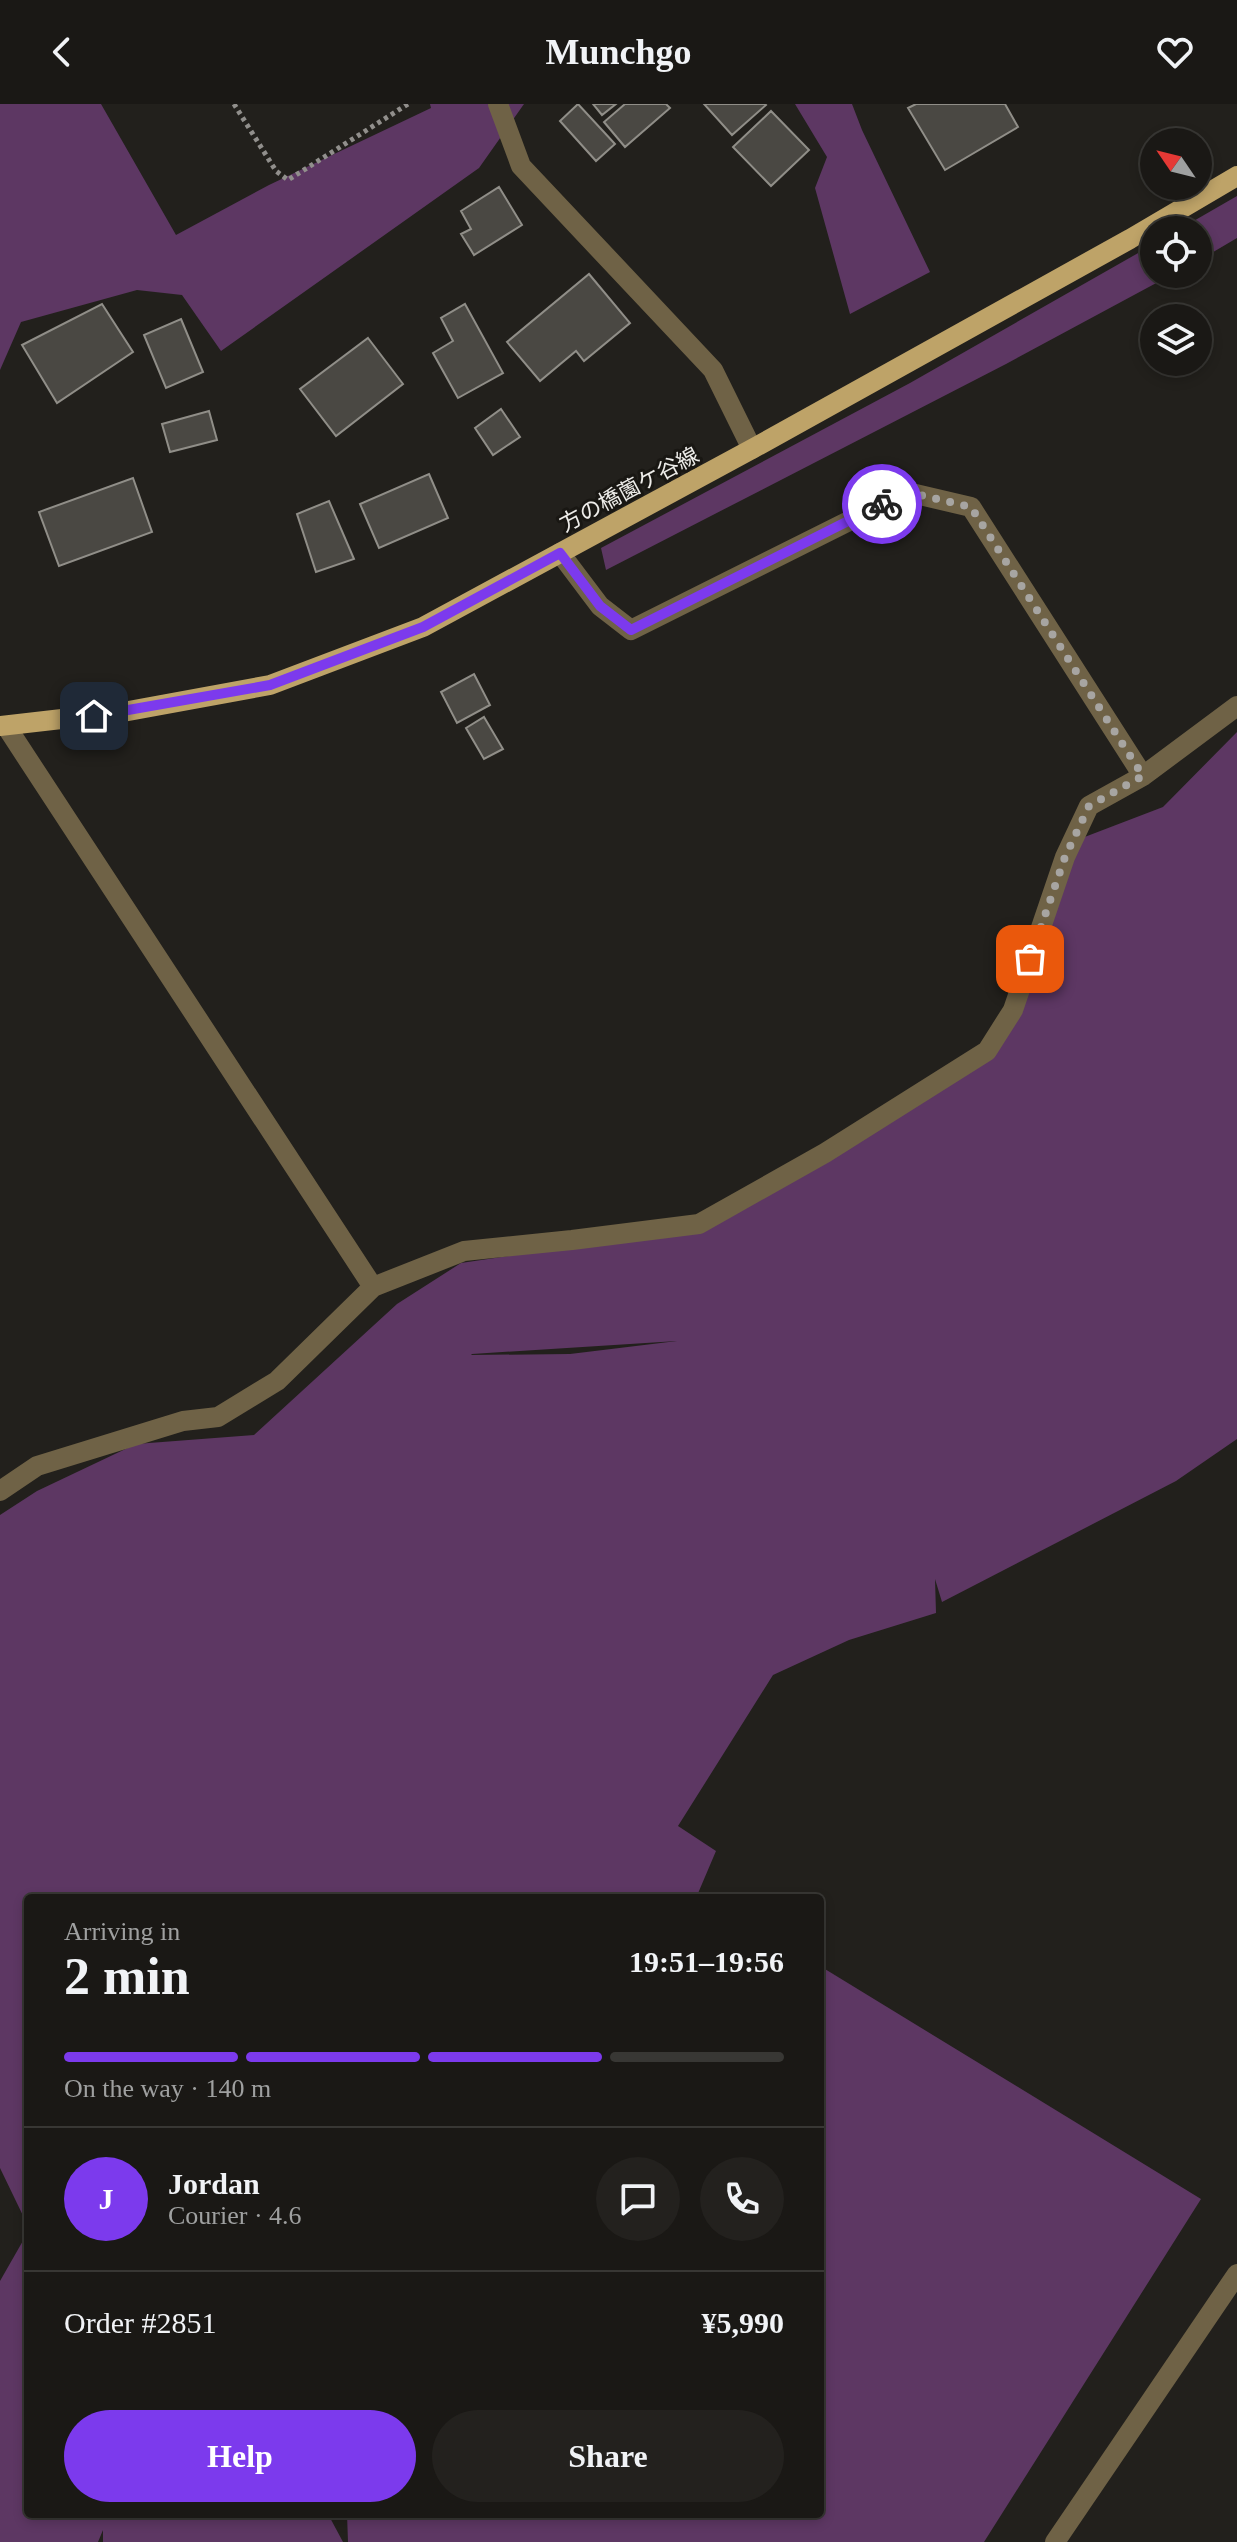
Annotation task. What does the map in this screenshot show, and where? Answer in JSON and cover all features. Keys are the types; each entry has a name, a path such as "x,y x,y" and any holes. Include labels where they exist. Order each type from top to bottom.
{"main road":[{"name":"方の橋薗ケ谷線","path":"3,726 123,712 270,685 423,627 752,449 1130,239 1237,176"}],"street":[{"path":"498,104 521,166 713,370 752,449"},
{"path":"560,553 600,606 631,630 907,492 971,507 1143,776"},
{"path":"0,1491 37,1466 183,1421 218,1417 277,1381 373,1287 464,1251 699,1224 825,1153 987,1051 1013,1010 1065,857 1089,806 1143,776 1237,706"},
{"path":"3,726 373,1287"},
{"path":"1055,2542 1237,2274"}],"path":[{"path":"234,104 276,171 288,180 408,104"}],"shaded area":[{"path":"0,104 101,104 176,235 269,185 431,108 430,104 524,104 479,168 221,351 182,295 137,290 21,322 0,370"},
{"path":"795,104 852,104 930,272 850,314 815,188 827,157"},
{"path":"1237,196 1237,238 1212,253 1212,216 1202,216"},
{"path":"1140,252 1140,288 1147,288 606,570 601,548 910,383"},
{"path":"1237,732 1237,1439 1176,1481 942,1602 935,1579 936,1613 849,1640 773,1675 678,1826 716,1851 698,1894 24,1894 24,2218 0,2168 0,1515 37,1491 136,1444 254,1435 397,1304 461,1263 657,1234 735,1211 987,1051 1082,838 1163,807","holes":["677,1341 570,1354 472,1354"]},
{"path":"824,1968 1201,2199 984,2542 348,2542 347,2518 824,2518"},
{"path":"24,2239 24,2518 330,2518 343,2542 103,2542 103,2530 98,2542 0,2542 0,2281"}],"building":[{"path":"578,104 615,144 596,161 560,121"},
{"path":"593,104 616,104 602,115"},
{"path":"625,104 666,104 670,108 625,147 604,122"},
{"path":"704,104 765,104 766,105 732,135"},
{"path":"916,104 1005,104 1018,127 945,170 908,108"},
{"path":"771,111 809,150 771,186 733,147"},
{"path":"499,187 522,225 474,255 461,234 471,229 461,211"},
{"path":"589,274 630,323 584,361 576,351 540,381 507,342"},
{"path":"102,304 133,352 57,403 22,345"},
{"path":"465,304 503,373 458,398 433,353 453,341 441,318"},
{"path":"181,319 203,372 166,388 144,335"},
{"path":"368,338 403,384 336,436 300,389"},
{"path":"501,409 520,437 493,455 475,428"},
{"path":"209,411 217,440 170,452 162,424"},
{"path":"429,474 448,518 379,548 360,504"},
{"path":"133,478 152,532 59,566 39,512"},
{"path":"329,501 354,559 316,572 297,514"},
{"path":"474,674 490,705 457,723 441,692"},
{"path":"484,717 503,749 484,759 466,728"}],"way so far":[{"path":"882,504 907,492 971,507 1143,776 1089,806 1065,857 1030,959"}],"route":[{"path":"94,716 270,685 423,627 560,553 600,606 631,630 882,504"}]}
